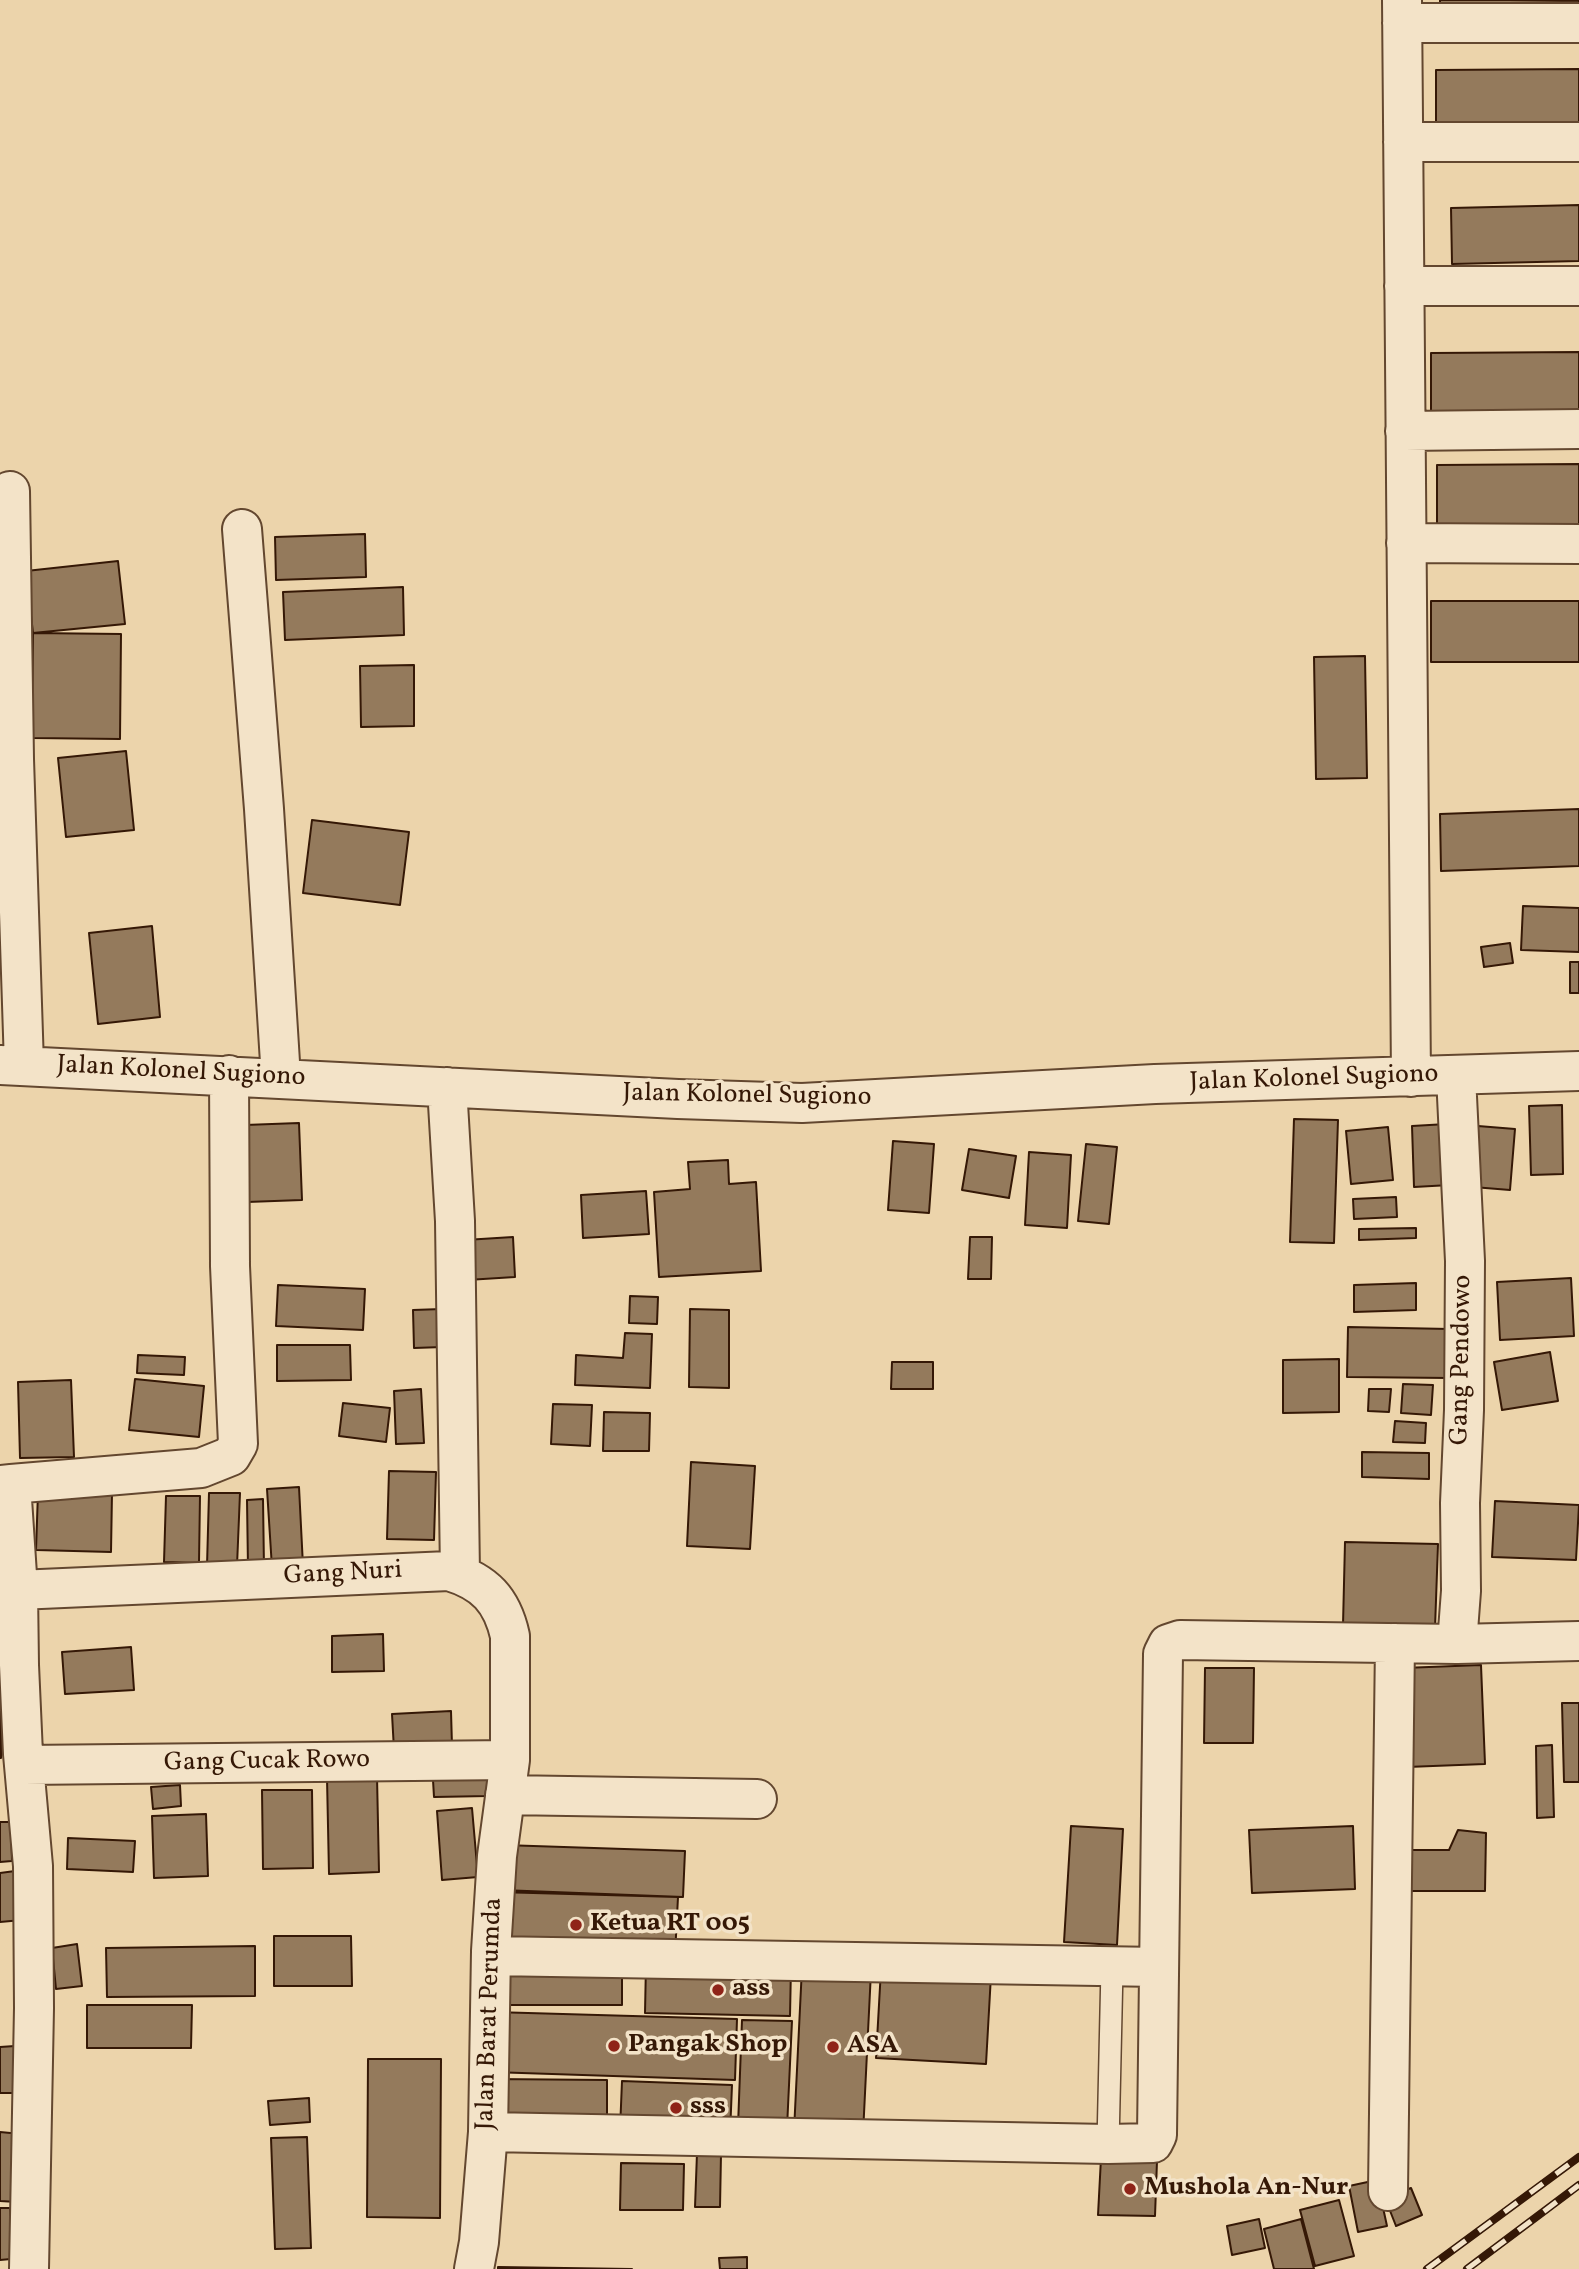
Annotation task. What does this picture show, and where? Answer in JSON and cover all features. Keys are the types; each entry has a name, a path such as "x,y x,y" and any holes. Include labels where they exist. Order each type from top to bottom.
{"street":[{"path":"1411,1077 1402,12 1579,23"},
{"path":"1403,142 1579,142"},
{"path":"1404,286 1579,286"},
{"path":"1405,431 1579,429"},
{"path":"10,491 12,1065"},
{"path":"242,529 264,809 281,1078"},
{"path":"1406,543 1579,544"},
{"name":"Jalan Kolonel Sugiono","path":"12,1065 802,1103 1156,1084 1579,1071"},
{"path":"29,2269 15,2108 17,1944 33,1866 24,1765 19,1665 19,1590 5,1484 201,1468 230,1456 238,1444 230,1266 229,1075"},
{"name":"Gang Pendowo","path":"1456,1076 1465,1261 1461,1591 1457,1644"},
{"path":"447,1087 455,1221 460,1574"},
{"name":"Gang Nuri","path":"19,1590 410,1572 449,1571 467,1576 499,1603 506,1617 510,1636 512,1663 508,1777"},
{"path":"488,2132 1153,2143 1157,2136 1163,1654 1168,1644 1180,1640 1457,1644 1579,1641"},
{"path":"1388,2192 1395,1643"},
{"name":"Gang Cucak Rowo","path":"24,1765 259,1764 508,1777 757,1799"},
{"name":"Jalan Barat Perumda","path":"474,2269 479,2242 488,2132 491,1955 497,1856 508,1777"},
{"path":"491,1955 1159,1967"}],"lane":[{"path":"1108,2144 1112,1968"}],"building":[{"path":"1440,0 1579,0 1579,2 1440,4"},
{"path":"1579,69 1579,126 1436,127 1436,70"},
{"path":"1579,205 1579,261 1452,264 1451,208"},
{"path":"1579,352 1579,412 1431,413 1431,353"},
{"path":"1579,464 1579,526 1437,527 1437,465"},
{"path":"365,534 366,577 276,580 275,537"},
{"path":"118,561 125,624 33,633 26,571"},
{"path":"403,587 404,635 285,640 283,592"},
{"path":"1431,601 1579,601 1579,662 1431,662"},
{"path":"33,633 121,634 120,739 32,738"},
{"path":"1365,656 1367,778 1316,779 1314,657"},
{"path":"414,665 414,726 361,727 360,666"},
{"path":"126,751 134,830 66,837 58,758"},
{"path":"1579,809 1579,866 1441,871 1440,814"},
{"path":"312,820 409,832 400,905 303,893"},
{"path":"1523,906 1579,908 1579,952 1521,950"},
{"path":"152,926 160,1017 98,1024 89,933"},
{"path":"1510,943 1513,963 1484,967 1481,947"},
{"path":"1570,962 1579,962 1579,993 1570,993"},
{"path":"1562,1105 1563,1174 1531,1175 1529,1106"},
{"path":"1294,1119 1338,1120 1334,1243 1290,1242"},
{"path":"299,1123 302,1200 247,1202 245,1125"},
{"path":"1447,1124 1450,1185 1414,1187 1412,1126"},
{"path":"1478,1126 1515,1129 1510,1190 1473,1187"},
{"path":"1388,1127 1393,1180 1351,1184 1346,1131"},
{"path":"893,1141 934,1144 929,1213 888,1210"},
{"path":"1086,1144 1117,1147 1109,1224 1078,1221"},
{"path":"969,1149 1016,1156 1009,1198 962,1190"},
{"path":"1029,1152 1071,1155 1067,1228 1025,1225"},
{"path":"728,1160 729,1184 756,1182 761,1271 659,1277 654,1192 690,1189 688,1162"},
{"path":"646,1191 649,1234 583,1238 581,1195"},
{"path":"1396,1197 1397,1217 1354,1219 1353,1199"},
{"path":"1416,1228 1416,1238 1359,1240 1359,1229"},
{"path":"513,1237 515,1277 467,1280 465,1240"},
{"path":"970,1237 992,1237 991,1279 968,1279"},
{"path":"1571,1278 1574,1336 1500,1340 1497,1282"},
{"path":"1416,1283 1416,1310 1354,1312 1354,1285"},
{"path":"278,1285 365,1289 363,1330 276,1326"},
{"path":"630,1296 658,1297 657,1324 629,1323"},
{"path":"442,1309 443,1347 414,1348 413,1310"},
{"path":"690,1309 729,1310 729,1388 689,1387"},
{"path":"1348,1327 1450,1329 1450,1378 1347,1377"},
{"path":"625,1333 652,1334 650,1388 575,1385 576,1355 623,1358"},
{"path":"277,1345 350,1345 351,1380 277,1381"},
{"path":"1550,1352 1558,1401 1502,1410 1494,1362"},
{"path":"138,1355 185,1357 184,1375 137,1373"},
{"path":"1339,1359 1339,1412 1283,1413 1283,1360"},
{"path":"892,1362 933,1362 933,1389 891,1389"},
{"path":"135,1379 204,1386 199,1437 129,1430"},
{"path":"71,1380 74,1457 20,1458 18,1382"},
{"path":"1403,1384 1433,1385 1431,1415 1401,1413"},
{"path":"421,1389 424,1443 396,1444 394,1391"},
{"path":"1369,1389 1391,1389 1389,1412 1368,1411"},
{"path":"343,1403 390,1408 386,1442 339,1436"},
{"path":"553,1404 592,1405 590,1446 551,1444"},
{"path":"604,1412 650,1413 649,1451 603,1451"},
{"path":"1395,1421 1426,1423 1425,1443 1393,1442"},
{"path":"1362,1452 1429,1453 1429,1479 1362,1477"},
{"path":"691,1462 755,1466 750,1549 687,1546"},
{"path":"389,1471 436,1472 434,1540 387,1539"},
{"path":"299,1487 303,1566 272,1568 267,1489"},
{"path":"38,1492 112,1493 111,1552 36,1550"},
{"path":"209,1493 240,1493 237,1566 207,1566"},
{"path":"166,1496 200,1496 199,1563 164,1562"},
{"path":"263,1499 264,1568 248,1568 247,1500"},
{"path":"1495,1501 1579,1505 1576,1560 1492,1557"},
{"path":"1345,1542 1438,1544 1435,1628 1343,1625"},
{"path":"383,1634 384,1671 332,1672 332,1636"},
{"path":"131,1647 134,1690 65,1694 62,1652"},
{"path":"1481,1665 1485,1764 1407,1767 1403,1668"},
{"path":"1205,1668 1254,1668 1253,1743 1204,1743"},
{"path":"1562,1703 1579,1703 1579,1782 1564,1782"},
{"path":"451,1711 452,1746 394,1750 392,1714"},
{"path":"0,1712 3,1712 1,1758 0,1758"},
{"path":"1552,1745 1554,1817 1537,1818 1536,1746"},
{"path":"377,1776 379,1872 329,1874 327,1778"},
{"path":"487,1778 488,1796 434,1797 433,1780"},
{"path":"180,1785 181,1806 153,1809 151,1787"},
{"path":"262,1790 312,1790 313,1868 263,1869"},
{"path":"472,1808 478,1877 442,1880 437,1811"},
{"path":"206,1814 208,1876 154,1878 152,1816"},
{"path":"0,1822 11,1822 12,1861 0,1862"},
{"path":"1071,1826 1123,1829 1117,1945 1064,1942"},
{"path":"1353,1826 1355,1889 1252,1893 1249,1830"},
{"path":"1458,1830 1486,1833 1485,1891 1396,1891 1399,1850 1449,1850"},
{"path":"68,1838 135,1841 133,1872 67,1869"},
{"path":"503,1845 685,1851 683,1897 501,1890"},
{"path":"15,1871 22,1920 0,1922 0,1873"},
{"path":"497,1892 678,1897 675,1955 492,1951"},
{"path":"274,1936 351,1936 352,1986 274,1986"},
{"path":"77,1944 82,1986 56,1989 52,1948"},
{"path":"255,1946 255,1996 107,1997 106,1948"},
{"path":"498,1960 622,1961 622,2005 498,2005"},
{"name":"ass","path":"646,1963 791,1966 790,2016 645,2013"},
{"name":"ASA","path":"802,1967 871,1971 863,2134 794,2131"},
{"path":"881,1969 991,1975 986,2064 876,2058"},
{"path":"87,2005 192,2005 191,2048 87,2048"},
{"name":"Pangak Shop","path":"493,2012 737,2019 735,2080 491,2072"},
{"path":"742,2020 792,2021 787,2128 738,2126"},
{"path":"15,2046 16,2093 0,2093 0,2047"},
{"path":"368,2059 441,2059 440,2218 367,2217"},
{"path":"491,2079 607,2080 607,2125 491,2124"},
{"name":"sss","path":"622,2081 732,2085 730,2134 620,2130"},
{"path":"309,2098 310,2122 270,2125 268,2101"},
{"path":"0,2132 21,2134 17,2202 0,2201"},
{"path":"307,2137 311,2248 275,2249 271,2138"},
{"path":"697,2153 721,2154 720,2207 695,2207"},
{"path":"1101,2158 1157,2161 1155,2216 1098,2215"},
{"path":"621,2163 684,2164 683,2210 620,2210"},
{"path":"1377,2180 1387,2226 1358,2232 1349,2186"},
{"path":"1411,2188 1422,2215 1396,2226 1385,2198"},
{"path":"1339,2200 1354,2256 1315,2266 1300,2210"},
{"path":"0,2208 10,2208 11,2259 0,2260"},
{"path":"1259,2219 1265,2248 1232,2255 1227,2226"},
{"path":"1301,2219 1314,2269 1274,2269 1264,2229"},
{"path":"747,2257 747,2269 720,2269 719,2258"},
{"path":"498,2267 632,2269 498,2269"}],"railway":[{"path":"1427,2269 1579,2157"},
{"path":"1467,2269 1579,2185"}],"place":[{"name":"Ketua RT 005","path":"576,1925"},
{"name":"ass","path":"718,1990"},
{"name":"Pangak Shop","path":"614,2046"},
{"name":"ASA","path":"833,2047"},
{"name":"sss","path":"676,2108"},
{"name":"Mushola An-Nur","path":"1130,2189"}]}
